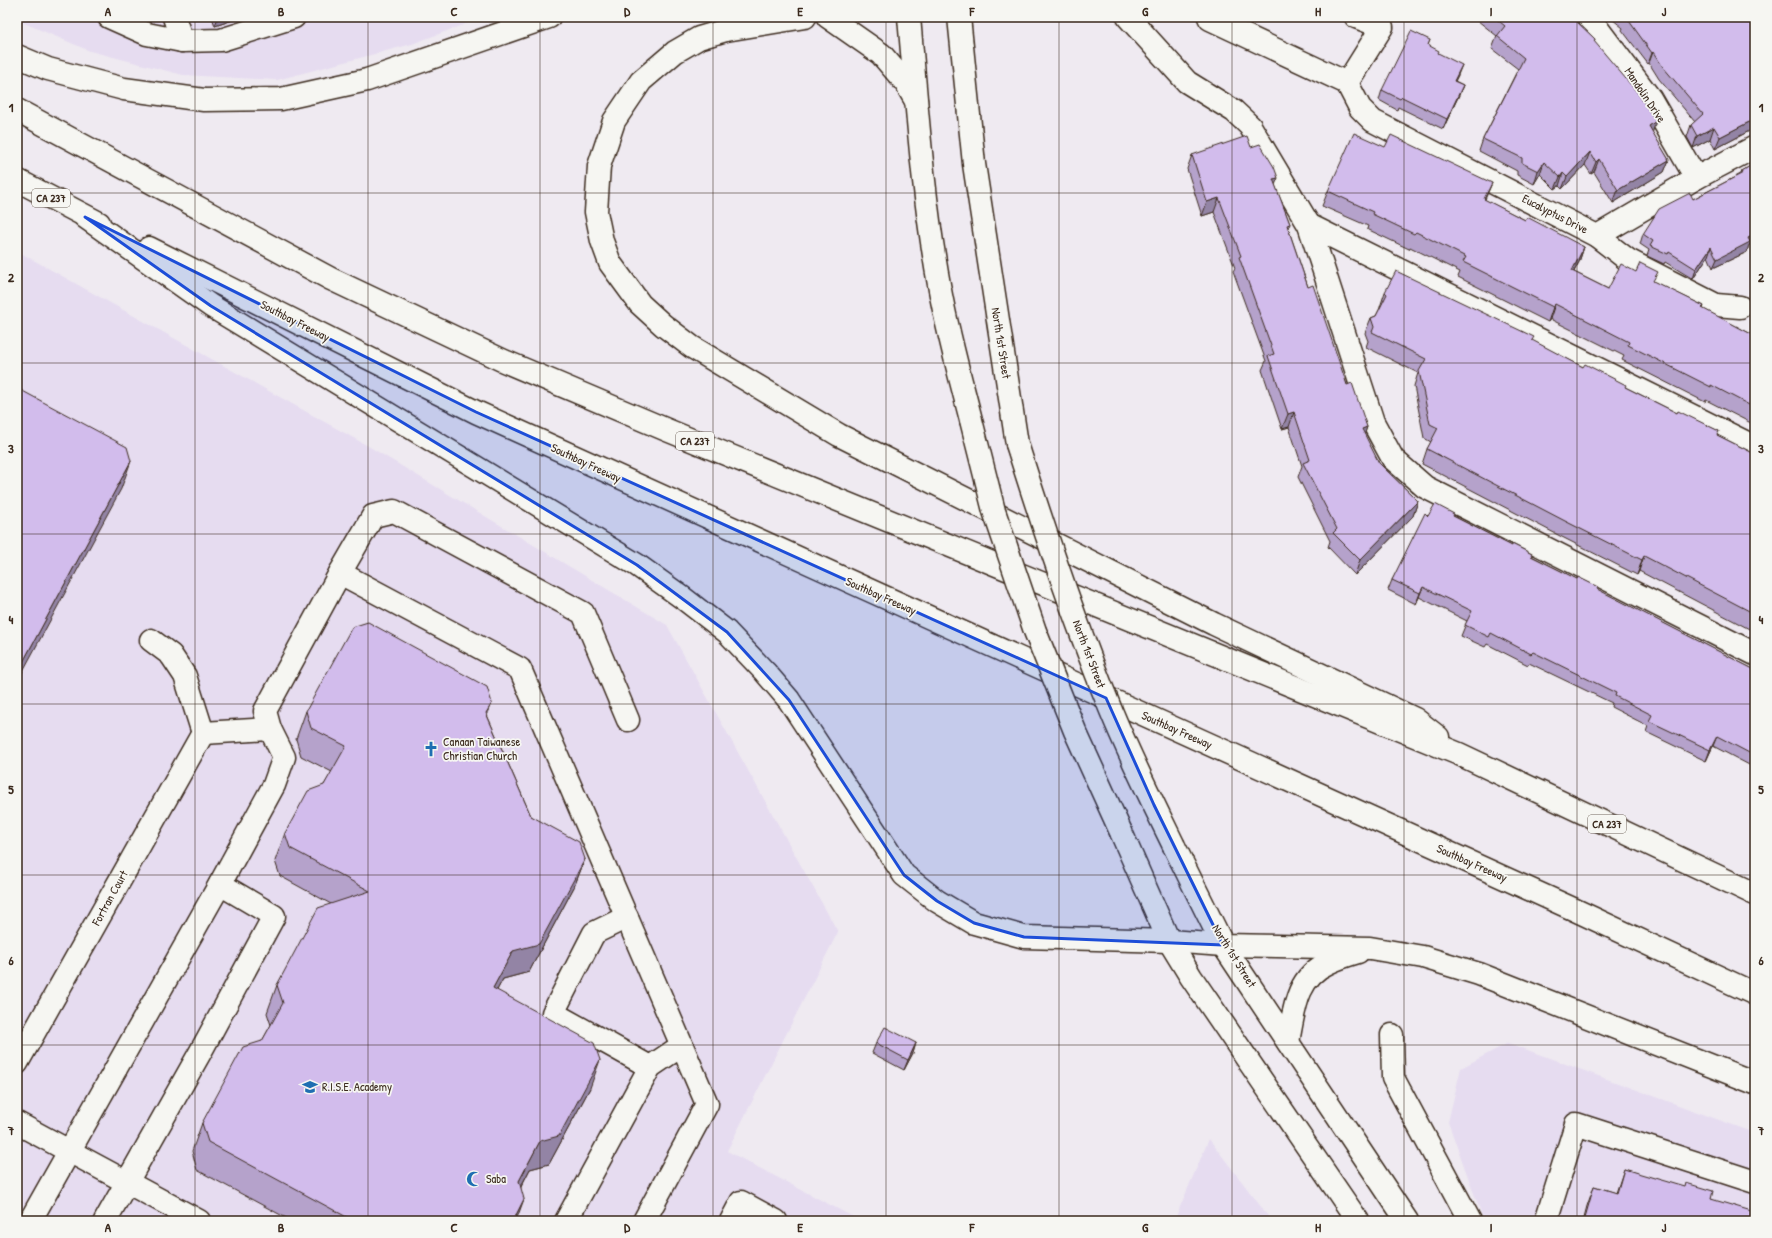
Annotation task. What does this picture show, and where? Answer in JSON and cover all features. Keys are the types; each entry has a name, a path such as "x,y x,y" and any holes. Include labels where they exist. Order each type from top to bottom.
{"main road":[{"path":"109,17 146,34 182,41 220,40 294,17"},
{"path":"174,17 182,41"},
{"path":"17,56 48,69 124,90 204,100 281,99 367,80 549,17"},
{"path":"805,17 726,30 699,38 675,52 641,81 614,121 599,166 596,212 602,241 610,263 640,304 663,325 692,347 839,435 1214,624 1415,719 1459,754"},
{"path":"828,17 881,54 905,82 916,101"},
{"path":"909,17 920,158 940,290 948,330 994,511 1035,631 1074,731 1169,941 1194,982 1358,1221"},
{"name":"North 1st Street","path":"959,17 974,164 1017,444 1040,518 1070,605 1102,688 1154,805 1223,945 1407,1221"},
{"path":"1128,17 1187,82 1234,111 1250,126 1309,225 1373,422 1393,459 1425,487 1755,654"},
{"path":"1209,17 1210,19 1347,84 1382,27 1356,17"},
{"name":"Mandolin Drive","path":"1588,17 1650,98 1696,178"},
{"name":"Eucalyptus Drive","path":"1347,84 1360,108 1373,121 1597,236 1696,178 1755,147"},
{"name":"CA 237","path":"17,110 331,279 504,361 667,430 1459,754 1755,894"},
{"name":"Southbay Freeway","path":"17,180 86,217 476,412 1573,909 1755,994"},
{"path":"86,217 211,306 637,565 727,632 789,700 904,875 937,901 974,923 1024,937 1169,941 1223,945 1370,948 1423,957 1479,974 1755,1082"},
{"path":"1309,225 1755,447"},
{"path":"1597,236 1628,260 1716,305 1740,307"},
{"path":"30,1221 220,884 274,785 284,757 270,729 265,711 340,573 373,516 394,511 583,613 628,720"},
{"path":"340,573 520,670 707,1104 644,1221"},
{"path":"151,640 171,655 185,676 204,733 270,729"},
{"name":"Fortran Court","path":"17,1064 204,733"},
{"path":"105,1221 274,916 220,884"},
{"path":"626,917 594,933 553,1013 650,1067"},
{"path":"1288,1042 1296,999 1303,983 1314,972 1327,963 1370,948"},
{"path":"1392,1035 1393,1078 1470,1221"},
{"path":"566,1221 650,1067 681,1046"},
{"path":"17,1123 199,1221"},
{"path":"1546,1221 1576,1124 1755,1182"},
{"path":"731,1221 741,1202 776,1221"}],"highlighted area":[{"path":"85,217 476,412 1106,698 1154,805 1223,945 1024,937 974,923 937,901 904,875 789,700 727,632 637,565 211,306"}],"shaded area":[{"path":"17,17 484,17 412,44 277,80 183,75 90,51 17,20"},
{"path":"17,251 368,446 667,625 838,932 727,1151 861,1221 17,1221"},
{"path":"1508,1043 1755,1133 1755,1221 1484,1221 1448,1122 1461,1068"},
{"path":"1209,1139 1272,1221 1174,1221"}],"building":[{"path":"1494,17 1572,17 1595,39 1594,41 1637,92 1656,121 1649,126 1669,160 1618,190 1599,159 1596,162 1590,152 1567,177 1563,173 1560,177 1544,162 1538,171 1522,163 1522,158 1483,139 1524,58 1497,36 1505,26"},
{"path":"1755,17 1755,119 1720,137 1714,127 1697,136 1691,125 1703,114 1663,67 1653,52 1652,53 1627,18"},
{"path":"1411,31 1430,40 1428,45 1439,51 1438,53 1462,65 1454,81 1463,85 1447,119 1402,97 1400,99 1382,90"},
{"path":"1354,133 1385,147 1391,135 1492,183 1484,199 1525,220 1527,217 1584,247 1572,271 1608,289 1621,264 1636,272 1640,263 1658,272 1653,281 1704,306 1702,308 1755,336 1755,408 1628,345 1629,342 1555,304 1553,307 1463,262 1466,257 1416,232 1414,234 1372,214 1373,212 1328,191"},
{"path":"1247,136 1251,147 1260,144 1274,167 1278,178 1273,179 1290,224 1287,225 1308,287 1313,285 1347,385 1352,383 1367,427 1362,429 1379,463 1418,501 1360,560 1333,533 1337,529 1303,463 1310,460 1294,412 1288,414 1268,356 1274,354 1239,257 1241,256 1219,198 1207,202 1192,155"},
{"path":"1755,163 1755,234 1748,238 1750,242 1717,259 1711,247 1696,269 1669,252 1668,254 1650,246 1653,241 1643,234 1659,209 1690,193 1693,199 1743,173 1742,171"},
{"path":"1396,271 1534,337 1532,340 1583,367 1585,364 1626,385 1625,387 1677,413 1678,411 1719,431 1717,435 1755,454 1755,614 1644,556 1642,560 1427,449 1438,428 1430,424 1419,371 1426,359 1372,332 1374,327 1371,318 1376,316 1387,294 1385,292"},
{"path":"17,388 127,447 131,461 17,673"},
{"path":"1435,504 1454,514 1453,516 1512,546 1512,544 1532,554 1531,556 1577,579 1578,577 1598,587 1597,589 1755,670 1755,756 1717,736 1710,750 1649,721 1652,715 1615,696 1616,693 1533,652 1531,654 1491,633 1489,637 1465,625 1472,611 1423,587 1420,593 1392,580 1425,513 1428,516"},
{"path":"368,622 487,687 492,703 486,713 531,816 579,842 585,859 539,944 513,951 493,988 594,1043 600,1060 559,1136 540,1141 519,1181 524,1199 513,1221 354,1221 208,1142 202,1123 243,1047 262,1041 283,1003 277,985 318,908 370,891 290,848 285,833 308,791 324,785 346,746 311,728 306,711 352,627"},
{"path":"885,1027 916,1043 908,1060 876,1043"},
{"path":"1624,1169 1685,1187 1686,1183 1713,1191 1711,1199 1755,1212 1755,1221 1584,1221 1594,1186 1617,1193"}],"place":[{"name":"Canaan Taiwanese Christian Church","path":"431,749"},
{"name":"R.I.S.E. Academy","path":"310,1087"},
{"name":"Saba","path":"474,1179"}]}
